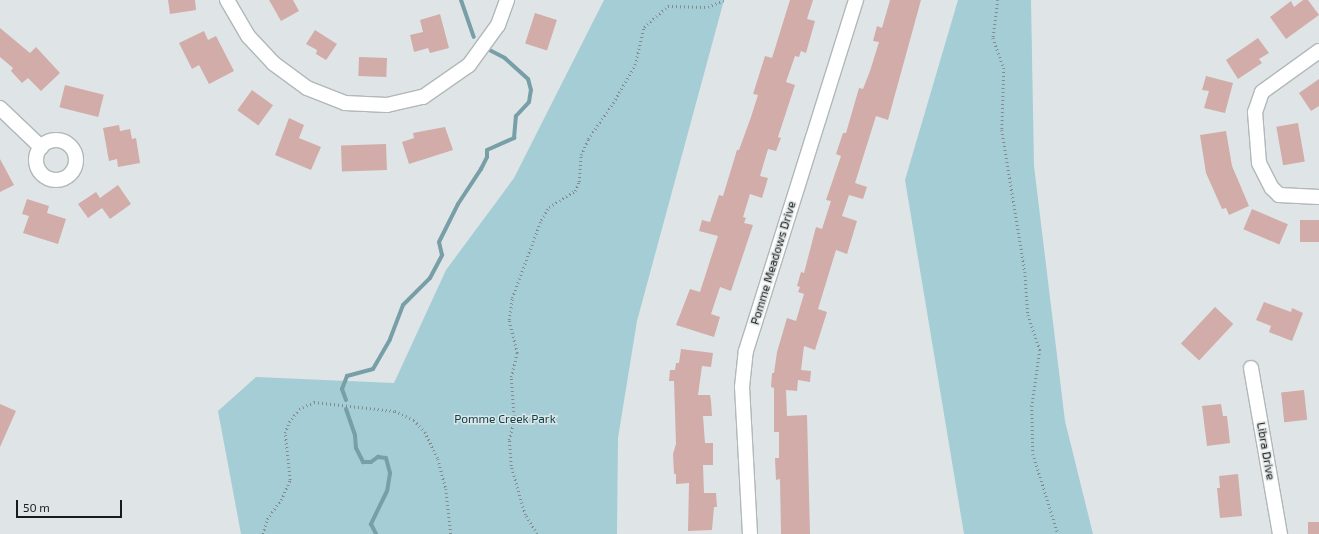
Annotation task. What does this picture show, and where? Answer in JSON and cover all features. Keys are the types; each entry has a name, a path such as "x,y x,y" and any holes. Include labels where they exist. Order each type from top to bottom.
{"street":[{"path":"227,0 248,36 273,64 307,88 345,103 387,105 423,97 469,65 498,25 507,0"},
{"name":"Pomme Meadows Drive","path":"750,534 742,387 746,351 856,0"},
{"path":"1319,51 1275,81 1257,100 1255,138 1259,163 1266,180 1279,195 1319,197"},
{"path":"0,108 41,147"},
{"name":"Libra Drive","path":"1251,368 1280,534"}],"path":[{"path":"537,534 525,515 519,499 510,455 509,440 514,420 511,377 517,353 509,320 517,285 534,246 541,220 549,207 575,191 579,182 581,155 588,139 614,103 635,65 644,27 668,6 708,7 724,0"},
{"path":"998,0 993,38 1004,68 1002,130 1025,272 1028,315 1040,350 1032,406 1033,454 1058,534"},
{"path":"263,534 268,519 281,500 290,480 285,434 289,422 299,409 314,402 388,410 414,420 425,432 438,459 446,489 451,534"}],"green space":[{"name":"Pomme Creek Park","path":"604,0 724,0 637,321 618,438 617,534 241,534 218,411 256,377 394,383 446,270 514,178"},
{"path":"958,0 1031,0 1034,166 1065,421 1093,534 964,534 905,180"}],"building":[{"path":"168,0 195,0 196,10 170,14"},
{"path":"269,0 293,0 299,11 281,21"},
{"path":"790,0 813,0 807,19 815,21 806,53 801,51 799,57 795,56 786,82 795,85 778,137 781,138 776,151 768,149 760,176 768,178 762,198 750,194 743,217 746,218 744,223 753,225 731,291 720,287 711,314 720,317 714,337 676,325 690,289 700,292 718,236 699,231 702,220 710,222 719,195 723,196 737,150 739,150 758,95 753,94 765,56 772,58"},
{"path":"890,0 921,0 888,120 876,116 855,183 867,187 863,199 849,195 842,216 857,221 847,254 836,250 818,309 827,312 815,350 804,346 801,370 811,371 810,382 798,380 797,391 786,390 787,416 807,415 810,534 781,534 780,479 776,480 775,458 779,458 779,432 774,432 774,388 771,387 772,373 774,373 777,352 787,318 796,321 804,294 798,292 800,287 797,286 801,272 804,273 816,227 822,229 831,201 826,200 841,156 836,154 843,133 846,133 859,88 863,89 870,71 879,42 873,41 877,26 882,28"},
{"path":"1303,0 1308,0 1319,15 1286,39 1270,17 1291,1 1294,7"},
{"path":"535,13 557,20 547,51 525,43"},
{"path":"440,14 449,48 430,53 428,48 414,52 410,35 423,32 420,20"},
{"path":"0,28 30,53 36,47 60,73 41,91 28,78 22,83 11,71 13,68 0,57"},
{"path":"315,30 337,44 326,60 316,54 317,50 306,44"},
{"path":"204,31 208,40 216,36 234,71 209,84 199,65 192,69 179,43"},
{"path":"1258,38 1269,53 1259,59 1262,63 1238,79 1226,60"},
{"path":"359,57 387,58 386,77 358,76"},
{"path":"1206,76 1233,83 1225,113 1204,108 1209,91 1202,90"},
{"path":"1319,79 1319,106 1311,111 1299,93"},
{"path":"65,85 104,95 98,117 59,107"},
{"path":"252,90 273,105 258,126 237,110"},
{"path":"289,118 304,125 299,138 321,147 311,170 275,155"},
{"path":"1298,123 1305,161 1283,165 1276,127"},
{"path":"119,125 120,131 130,129 132,139 136,138 140,163 118,167 117,159 109,161 103,128"},
{"path":"445,127 453,150 409,164 402,142 414,138 413,133"},
{"path":"1226,131 1232,166 1249,206 1229,215 1226,208 1222,209 1206,173 1200,135"},
{"path":"386,144 387,170 342,172 341,146"},
{"path":"0,159 14,185 0,192"},
{"path":"118,185 131,204 110,219 102,208 88,218 78,204 96,192 100,198"},
{"path":"27,199 49,206 47,213 66,219 58,244 23,233 29,216 22,214"},
{"path":"1252,209 1288,224 1279,244 1243,229"},
{"path":"1300,220 1319,220 1319,242 1300,242"},
{"path":"1264,302 1291,312 1292,308 1303,313 1292,341 1269,332 1271,326 1256,320"},
{"path":"1215,307 1233,324 1199,361 1181,344"},
{"path":"681,349 713,353 711,367 702,366 698,395 710,395 711,401 712,416 703,416 705,443 713,443 713,465 703,465 704,493 716,493 717,507 714,507 712,530 688,531 689,483 676,484 676,474 674,474 673,454 676,444 674,381 669,381 670,370 675,370 676,363 679,363"},
{"path":"1304,390 1307,420 1284,422 1281,392"},
{"path":"0,404 16,411 0,447"},
{"path":"1221,404 1223,416 1227,416 1230,443 1207,446 1202,406"},
{"path":"1238,474 1242,516 1220,518 1217,488 1220,488 1219,476"},
{"path":"1308,522 1319,522 1319,534 1308,534"}],"waterway":[{"path":"461,0 474,37"},
{"path":"346,400 342,389 347,376 373,369 390,339 403,305 430,278 442,255 439,242 458,204 481,169 487,157 487,150 514,138 516,116 529,102 531,90 528,79 505,58 489,50"},
{"path":"346,409 355,435 356,448 363,462 371,462 378,457 386,458 390,473 387,491 371,524 376,534"}]}
